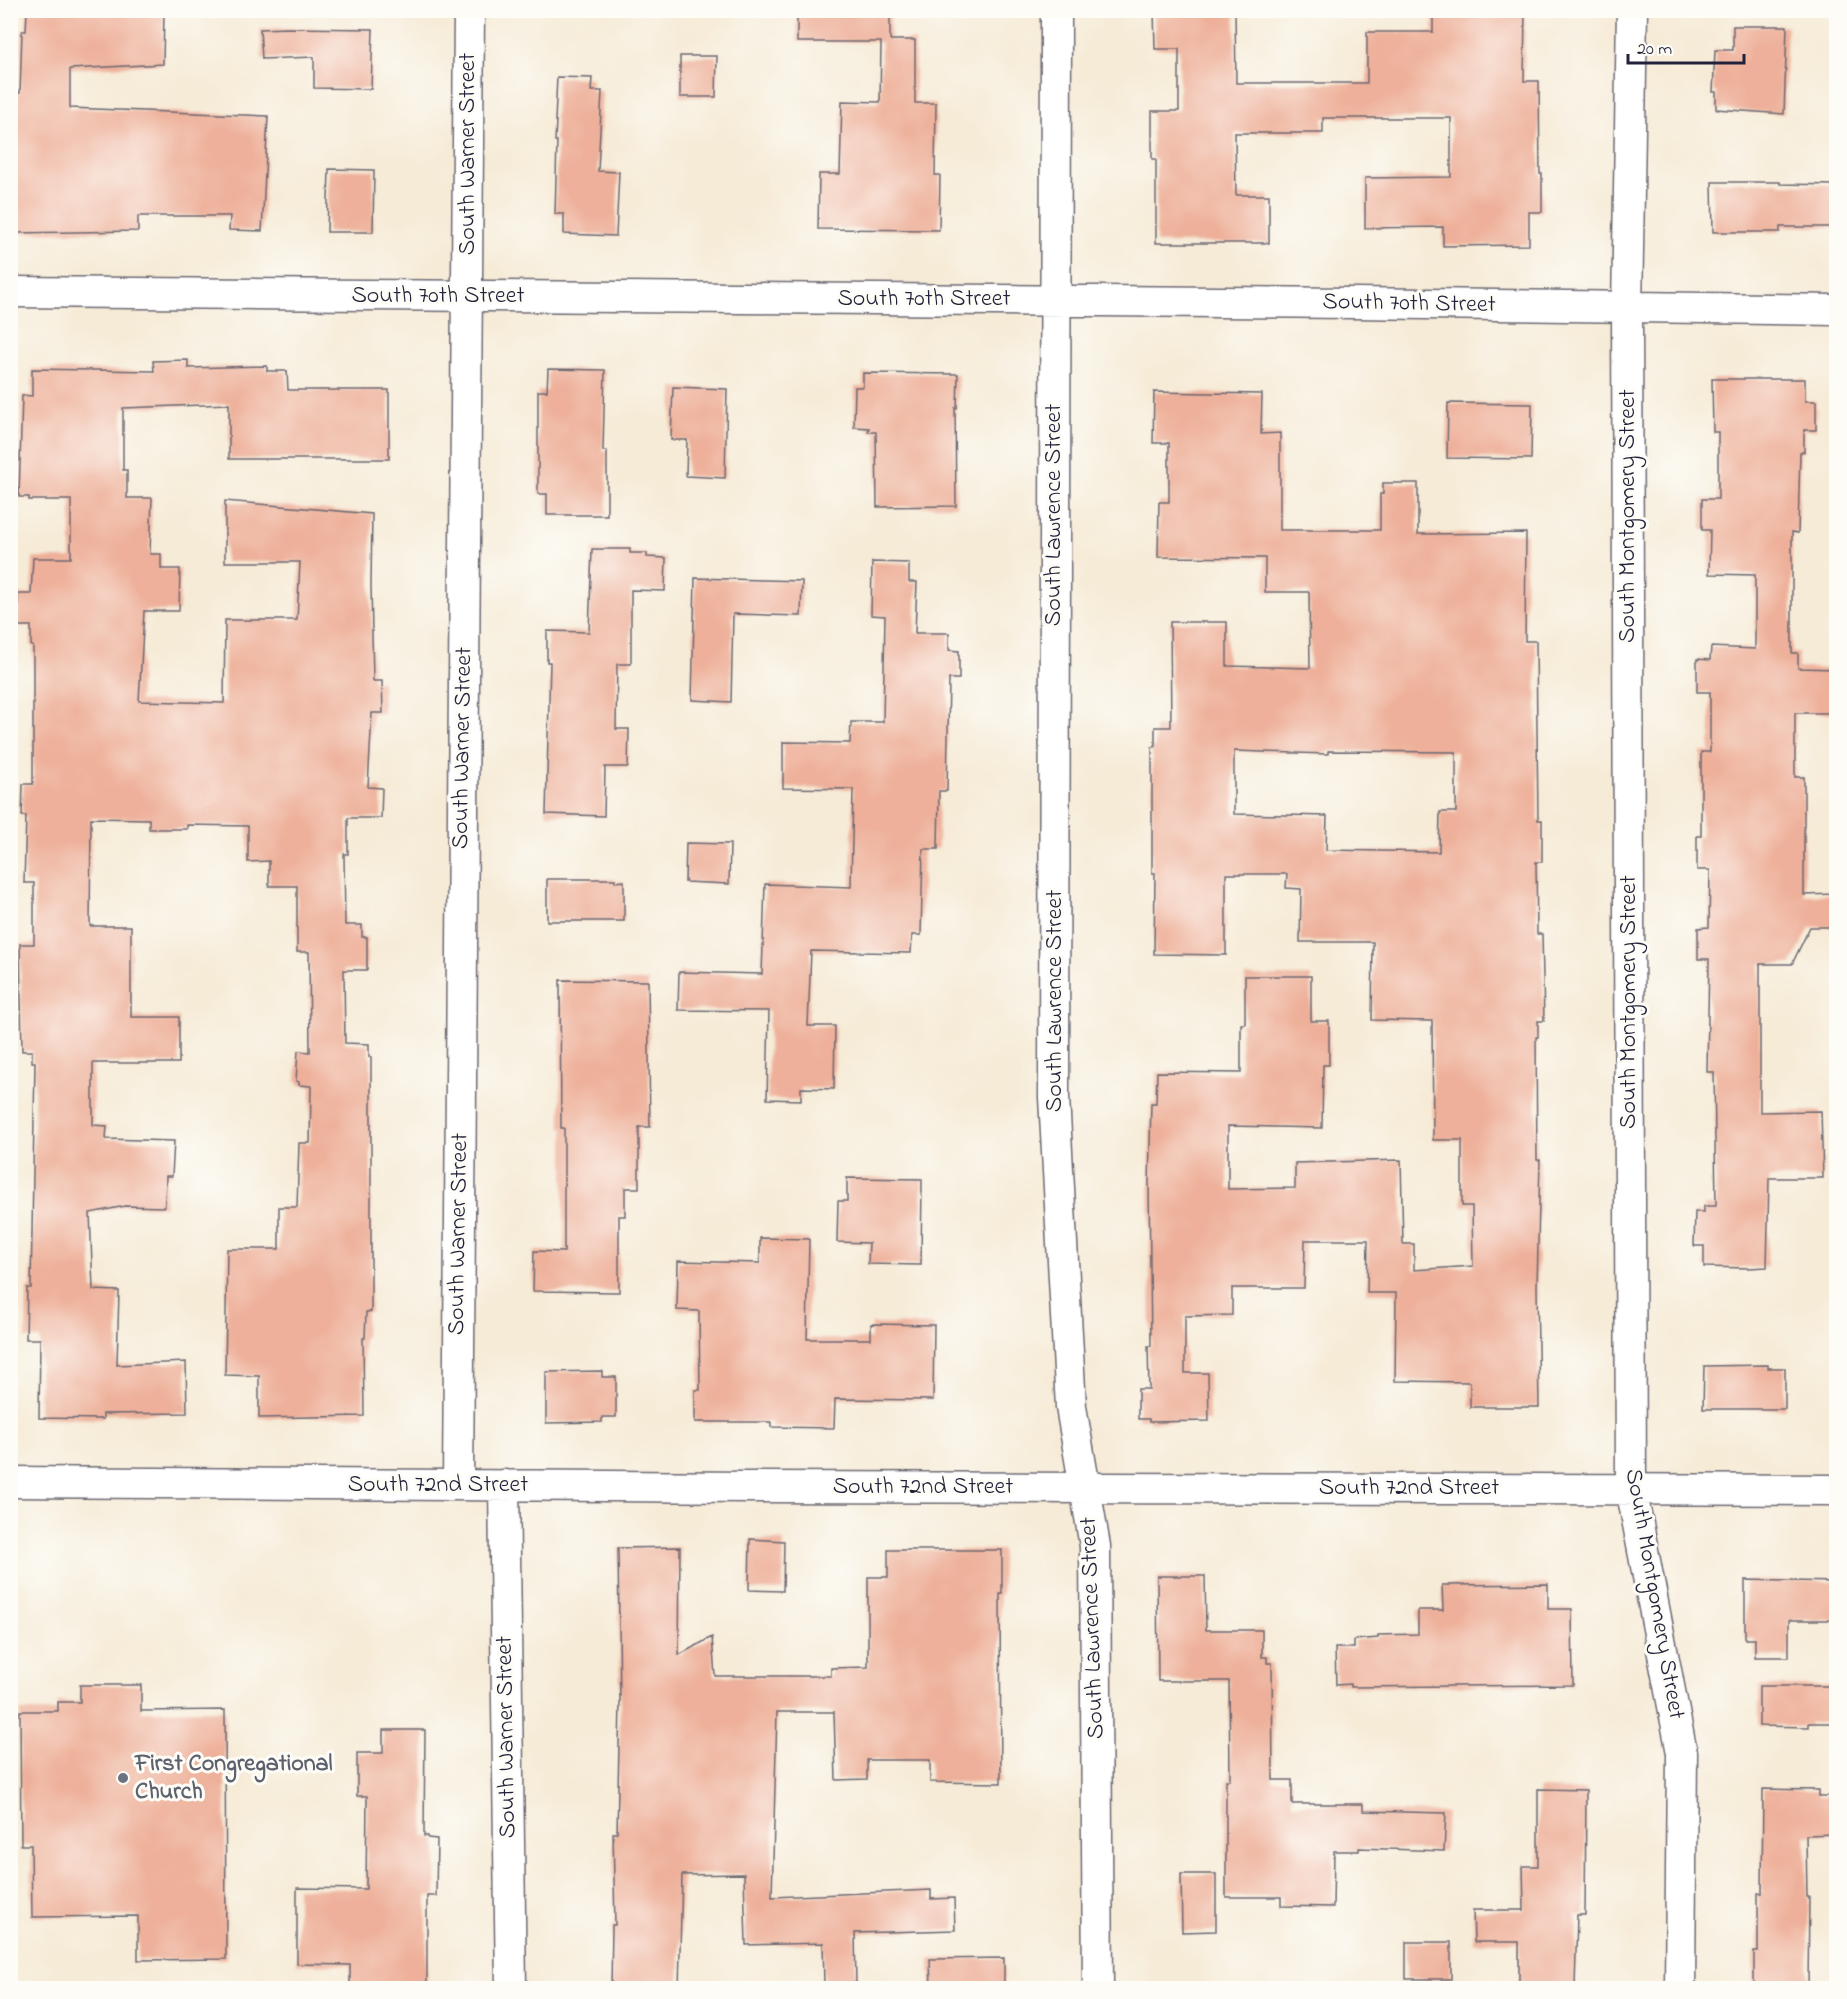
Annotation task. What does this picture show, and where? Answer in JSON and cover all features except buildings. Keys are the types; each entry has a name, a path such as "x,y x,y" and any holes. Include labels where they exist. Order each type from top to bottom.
{"street":[{"name":"South Warner Street","path":"458,1485 469,10"},
{"name":"South Lawrence Street","path":"1056,10 1054,1097 1071,1407 1095,1546 1098,1989"},
{"name":"South Montgomery Street","path":"1632,10 1627,309 1631,1488 1682,1753 1680,1989"},
{"name":"South 70th Street","path":"10,292 1367,303 1627,309 1836,310"},
{"name":"South 72nd Street","path":"10,1482 1836,1490"},
{"name":"South Warner Street","path":"504,1485 510,1989"}],"place":[{"name":"First Congregational Church","path":"123,1778"}]}
